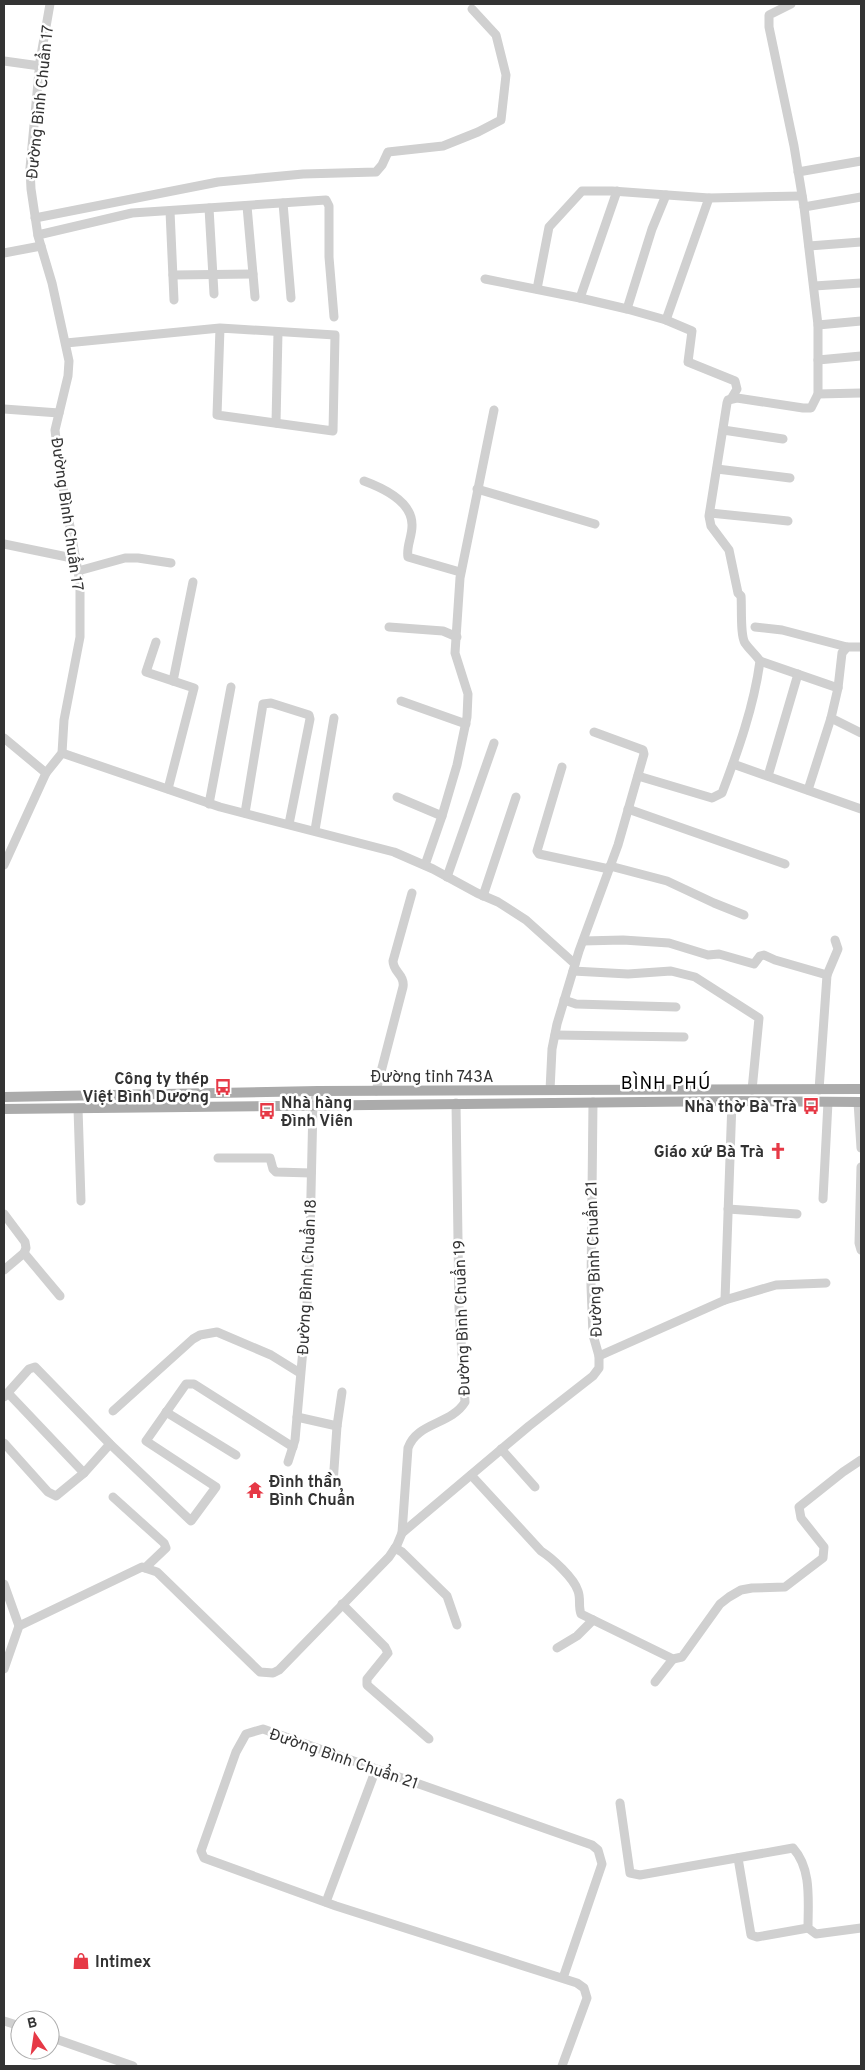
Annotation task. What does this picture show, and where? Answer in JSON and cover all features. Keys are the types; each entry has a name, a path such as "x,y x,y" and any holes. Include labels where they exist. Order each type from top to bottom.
{"main road":[{"name":"Đường tỉnh 743A","path":"4,1097 318,1091 861,1089"},
{"path":"800,1090 800,1102"},
{"name":"Đường tỉnh 743A","path":"4,1109 456,1103 860,1102"}],"street":[{"name":"Đường Bình Chuẩn 17","path":"50,4 40,66 30,168 31,189 38,234 52,283 69,361 68,376 55,430 56,450 77,559 80,637 64,720 62,753"},
{"path":"732,399 811,408 818,394 818,325 804,207 771,39 769,15 791,4"},
{"path":"35,218 218,182 303,174 376,172 388,152 443,146 478,132 500,120 506,75 496,35 472,9"},
{"path":"4,61 40,66"},
{"path":"798,172 861,161"},
{"path":"537,288 548,227 582,191 617,191 709,198 802,196"},
{"path":"580,298 617,191"},
{"path":"627,309 652,229 666,196"},
{"path":"804,207 861,197"},
{"path":"666,320 709,198"},
{"path":"38,234 132,213 326,200 328,206 329,257 334,318"},
{"path":"283,203 290,298"},
{"path":"247,206 255,297"},
{"path":"208,208 214,294"},
{"path":"170,211 174,300"},
{"path":"809,246 861,242"},
{"path":"4,253 41,246"},
{"path":"173,275 253,274"},
{"path":"485,279 537,288 627,309 666,320 692,331 688,362 735,381 737,388 732,399 728,400 727,403 710,513 711,526 729,550 738,593 741,596 742,632 745,643 760,661 838,688"},
{"path":"814,286 861,283"},
{"path":"818,325 861,321"},
{"path":"66,343 220,328 335,335 333,431 217,415 220,328"},
{"path":"276,423 278,332"},
{"path":"818,360 861,356"},
{"path":"818,394 861,393"},
{"path":"4,410 59,413"},
{"path":"425,865 457,765 466,724 468,694 455,653 460,572 494,410"},
{"path":"723,430 784,439"},
{"path":"717,469 790,478"},
{"path":"364,481 381,487 408,510 412,525 407,552 408,557 460,572"},
{"path":"477,489 595,524"},
{"path":"710,513 788,521"},
{"path":"4,544 77,559"},
{"path":"78,571 125,558 171,563"},
{"path":"173,681 193,582"},
{"path":"389,627 443,631 456,637"},
{"path":"755,627 782,630 847,647 861,647"},
{"path":"156,642 146,672 194,688 168,789"},
{"path":"808,790 831,718 838,688 842,653 847,647"},
{"path":"638,776 712,798 722,793 752,702 760,661"},
{"path":"768,776 798,674"},
{"path":"209,804 231,687"},
{"path":"400,701 466,724"},
{"path":"245,813 263,704 271,703 309,715 310,719 289,824"},
{"path":"315,830 334,718"},
{"path":"831,718 861,734"},
{"path":"550,1090 552,1049 564,1000 610,867 644,754 643,750 594,732"},
{"path":"4,738 46,773"},
{"path":"447,877 494,744"},
{"path":"4,865 46,773 62,753 209,804 394,852 425,865 498,902 526,920 574,968 628,974 671,971 700,980 744,1007 759,1018 752,1090"},
{"path":"733,764 861,808"},
{"path":"562,768 537,851 539,854 610,867 666,881 714,904 744,915"},
{"path":"397,797 442,816"},
{"path":"483,896 516,797"},
{"path":"628,809 786,864"},
{"path":"376,1091 403,988 402,977 392,965 392,961 412,893"},
{"path":"583,941 623,940 669,943 708,955 719,954 754,964 761,955 827,975"},
{"path":"818,1090 827,975 838,949 835,940"},
{"path":"564,1000 576,1004 676,1007"},
{"path":"555,1035 684,1037"},
{"name":"Đường Bình Chuẩn 18","path":"288,1462 293,1446 297,1416 310,1281 313,1105 318,1091"},
{"path":"725,1300 732,1101"},
{"name":"Đường Bình Chuẩn 21","path":"402,1533 593,1376 599,1368 599,1356 593,1335 591,1286 593,1102"},
{"path":"823,1199 828,1102"},
{"path":"860,1102 861,1148"},
{"name":"Đường Bình Chuẩn 19","path":"402,1533 408,1448 411,1440 416,1433 456,1413 465,1402 466,1396 463,1380 459,1308 456,1103"},
{"path":"78,1108 80,1201"},
{"path":"218,1158 270,1158 272,1169 276,1172 311,1173"},
{"path":"861,1167 859,1243 861,1250"},
{"path":"728,1210 797,1214"},
{"path":"4,1214 25,1242 26,1248 24,1253 4,1270"},
{"path":"24,1253 60,1296"},
{"path":"599,1356 725,1300 776,1285 826,1283"},
{"path":"113,1411 193,1339 208,1333 217,1332 271,1355 300,1372"},
{"path":"84,1473 6,1395 29,1369 35,1366 110,1444 191,1522 216,1487 146,1441 186,1384 194,1384 293,1446"},
{"path":"333,1484 337,1426 342,1392"},
{"path":"166,1412 236,1455"},
{"path":"297,1416 337,1426"},
{"path":"4,1443 48,1492 56,1496 84,1473 110,1444"},
{"path":"502,1449 535,1487"},
{"path":"655,1682 672,1659 682,1656 720,1604 729,1597 741,1590 752,1588 785,1587 823,1558 824,1547 801,1518 799,1507 861,1460"},
{"path":"472,1474 541,1551 552,1558 577,1588 581,1614 672,1659"},
{"path":"113,1496 164,1543 166,1548 145,1568"},
{"path":"19,1626 142,1567 157,1572 252,1665 260,1672 268,1673 279,1670 389,1557 402,1533"},
{"path":"395,1548 402,1552 447,1596 457,1625"},
{"path":"4,1584 19,1626 4,1669"},
{"path":"342,1604 388,1653 367,1679 367,1685 429,1739"},
{"path":"557,1648 577,1636 592,1620"},
{"name":"Đường Bình Chuẩn 21","path":"562,2066 587,1998 584,1988 577,1983 326,1902 204,1858 201,1851 236,1752 246,1734 263,1729 592,1844 598,1850 602,1864 563,1978"},
{"path":"326,1902 376,1769"},
{"path":"620,1803 630,1873 640,1875 793,1848 801,1856 807,1875 808,1928"},
{"path":"738,1858 751,1935 757,1937 808,1928 816,1934 861,1928"},
{"path":"60,2040 133,2066"}],"place":[{"name":"Công ty thép Việt Bình Dương","path":"223,1087"},
{"name":"Nhà thờ Bà Trà","path":"811,1106"},
{"name":"Nhà hàng Đình Viên","path":"267,1111"},
{"name":"Giáo xứ Bà Trà","path":"778,1151"},
{"name":"Đình thần Bình Chuẩn","path":"255,1490"},
{"name":"Intimex","path":"81,1961"}],"district":[{"name":"BÌNH PHÚ","path":"666,1083"}]}
